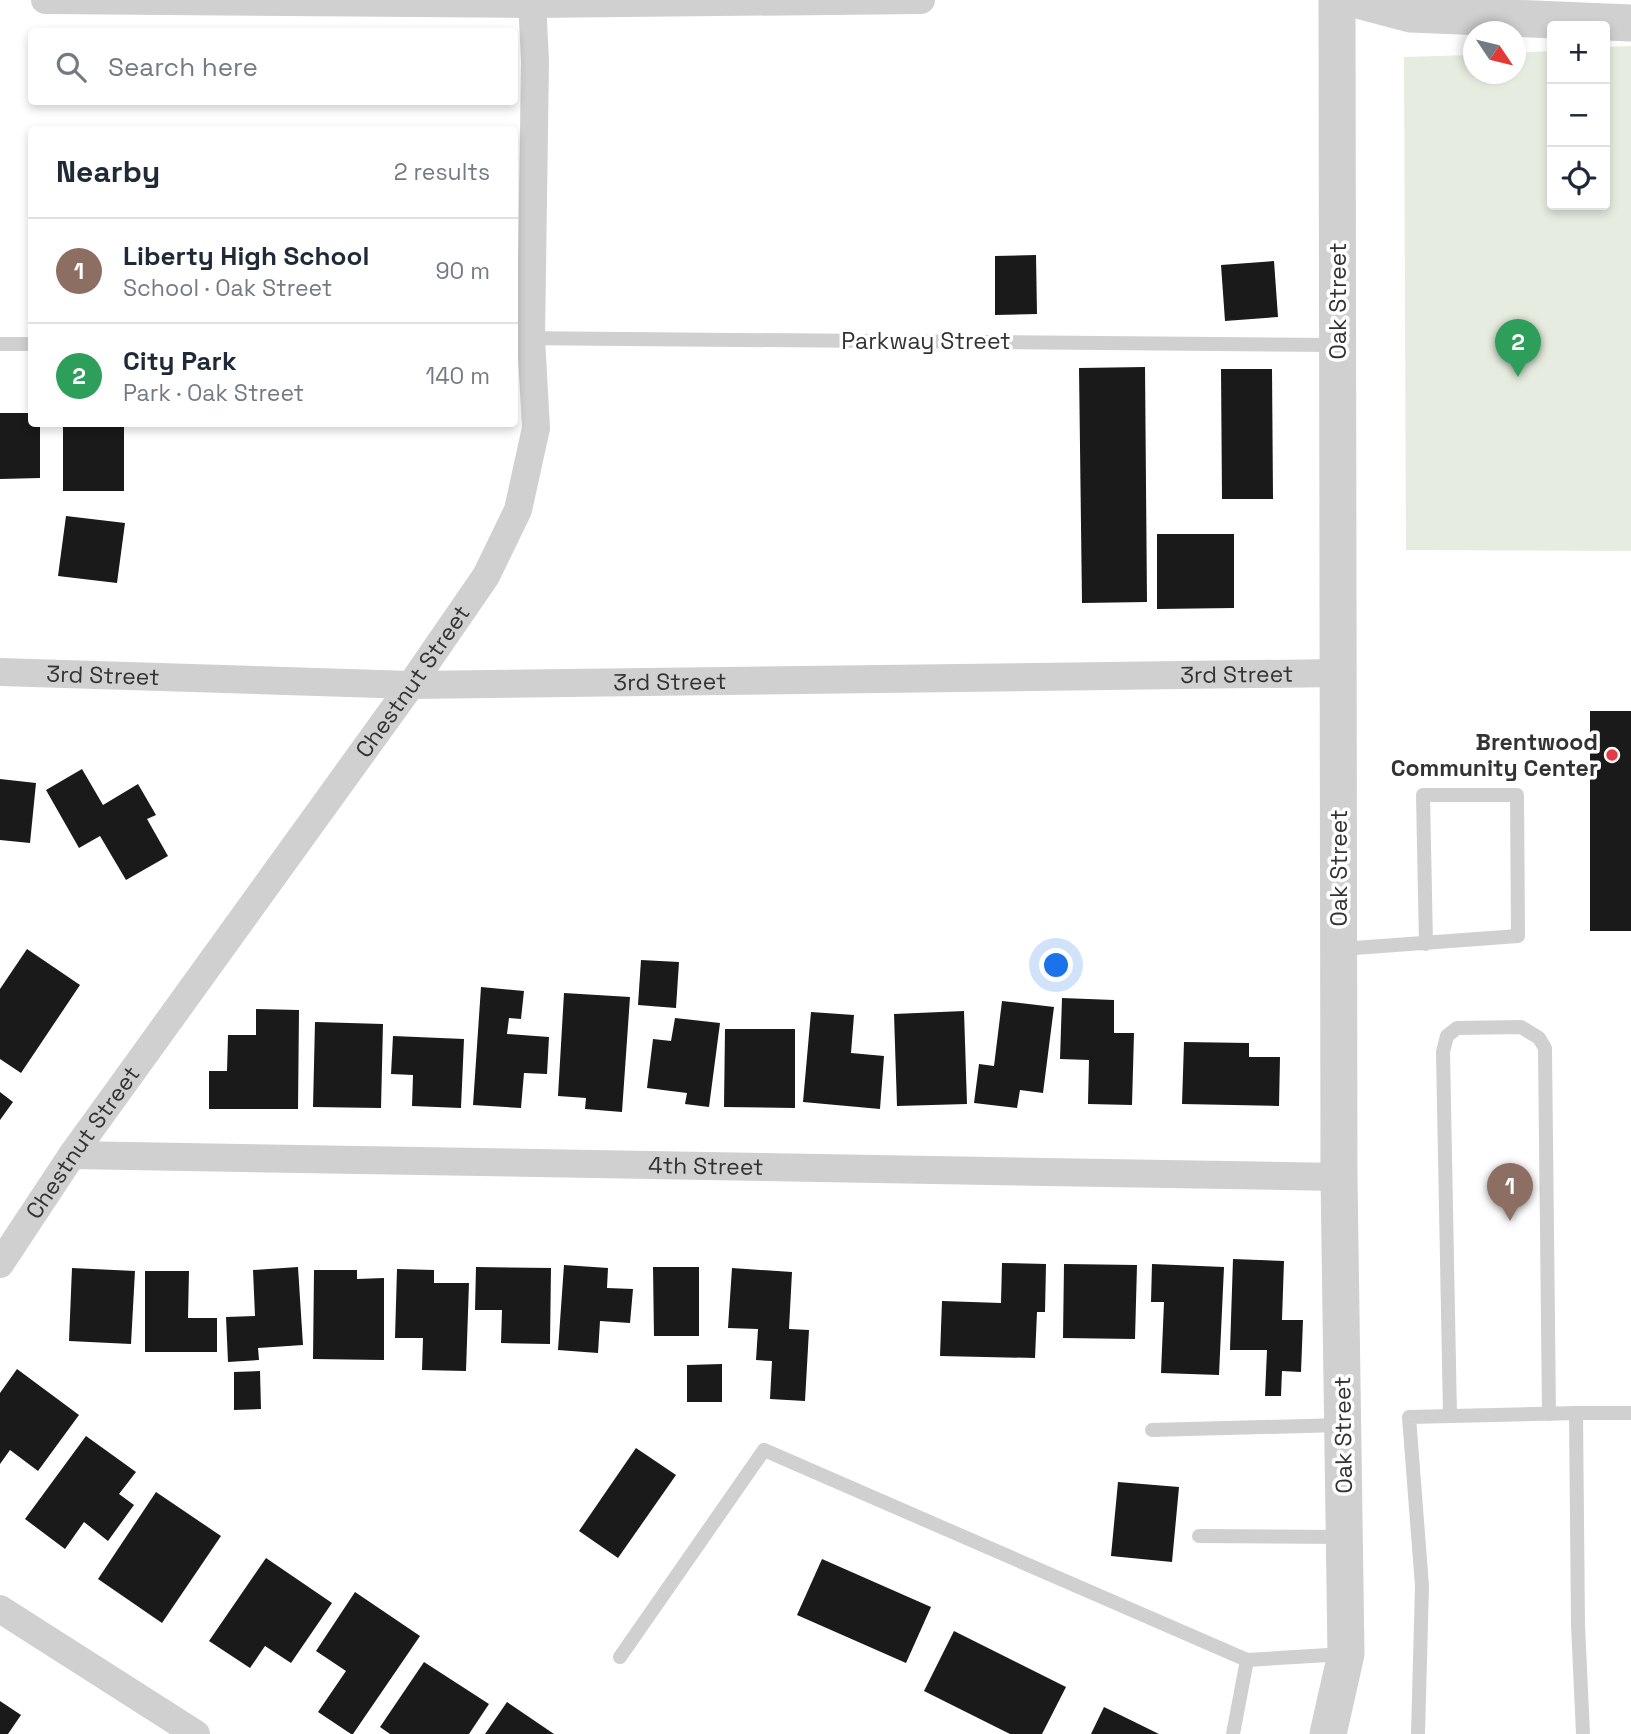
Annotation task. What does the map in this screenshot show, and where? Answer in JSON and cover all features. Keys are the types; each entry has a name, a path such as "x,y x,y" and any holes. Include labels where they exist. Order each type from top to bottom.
{"street":[{"path":"45,0 920,0"},
{"name":"Oak Street","path":"1328,1734 1346,1654 1339,1177 1337,0"},
{"path":"1358,0 1411,14 1631,23"},
{"name":"Chestnut Street","path":"0,1264 72,1155 411,685 486,576 518,510 536,428 523,338 535,61 532,2"},
{"name":"3rd Street","path":"0,672 411,685 1339,673"},
{"name":"4th Street","path":"72,1155 1339,1177"},
{"path":"0,1609 196,1734"}],"lane":[{"name":"Parkway Street","path":"523,338 1338,345"},
{"path":"0,344 28,344"},
{"path":"1339,949 1426,944 1518,936 1517,795 1423,795 1426,944"},
{"path":"1450,1416 1443,1052 1447,1036 1457,1028 1521,1027 1539,1038 1545,1048 1549,1414"},
{"path":"1576,1413 1578,1625 1583,1734"},
{"path":"1418,1734 1422,1586 1409,1417 1631,1413"},
{"path":"1152,1430 1342,1425"},
{"path":"620,1657 764,1450 1247,1660 1346,1654"},
{"path":"1199,1536 1345,1537"},
{"path":"1233,1734 1247,1660"}],"shaded area":[{"path":"1631,46 1631,551 1406,550 1404,57 1463,55 1463,84 1526,84 1526,52 1547,51 1547,210 1610,210 1610,47"}],"building":[{"path":"1036,255 1037,314 995,315 995,256"},
{"path":"1274,261 1278,317 1225,321 1221,265"},
{"path":"1145,367 1147,602 1082,603 1079,368"},
{"path":"1221,369 1272,369 1273,499 1222,499"},
{"path":"0,413 28,413 28,427 40,427 40,478 0,479"},
{"path":"63,427 124,427 124,491 63,491"},
{"path":"66,516 125,523 117,583 58,576"},
{"path":"1157,534 1234,534 1234,608 1157,609"},
{"path":"1590,711 1631,711 1631,931 1590,931"},
{"path":"82,769 103,805 138,784 156,815 147,819 168,856 126,880 100,836 79,848 46,790"},
{"path":"0,779 36,783 30,843 0,840"},
{"path":"27,949 80,985 21,1073 0,1059 0,989"},
{"path":"641,960 679,962 676,1008 638,1005"},
{"path":"481,987 524,991 521,1019 509,1018 507,1034 549,1037 547,1074 524,1073 521,1108 473,1105"},
{"path":"564,993 630,997 622,1112 585,1109 586,1098 558,1096"},
{"path":"1062,998 1114,1000 1114,1033 1134,1033 1132,1105 1088,1104 1089,1060 1060,1059"},
{"path":"1002,1001 1054,1007 1043,1093 1020,1090 1017,1108 974,1103 979,1064 994,1066"},
{"path":"256,1009 299,1010 298,1109 209,1109 209,1071 227,1071 228,1035 256,1035"},
{"path":"964,1011 967,1104 897,1106 894,1014"},
{"path":"811,1012 854,1015 851,1053 884,1056 880,1109 803,1102"},
{"path":"675,1018 720,1023 709,1107 685,1104 687,1093 647,1088 653,1039 671,1041"},
{"path":"315,1022 383,1024 381,1108 313,1107"},
{"path":"725,1029 795,1029 795,1108 724,1107"},
{"path":"393,1036 464,1039 461,1108 412,1106 413,1075 391,1074"},
{"path":"1184,1042 1249,1043 1249,1057 1280,1057 1279,1106 1182,1104"},
{"path":"0,1092 13,1102 0,1120"},
{"path":"1233,1259 1284,1261 1282,1320 1303,1320 1301,1372 1282,1371 1281,1396 1265,1396 1267,1350 1230,1350"},
{"path":"1002,1263 1046,1264 1045,1312 1037,1312 1035,1358 940,1356 942,1301 1001,1303"},
{"path":"1064,1264 1137,1265 1135,1339 1063,1338"},
{"path":"1152,1264 1224,1267 1219,1375 1161,1373 1164,1302 1151,1302"},
{"path":"564,1265 608,1268 607,1288 633,1289 630,1323 600,1321 598,1353 558,1350"},
{"path":"298,1267 303,1345 258,1348 259,1360 228,1362 226,1317 255,1316 253,1270"},
{"path":"476,1267 551,1268 550,1344 501,1343 502,1310 475,1310"},
{"path":"653,1267 699,1267 699,1336 654,1336"},
{"path":"72,1268 135,1271 131,1344 69,1341"},
{"path":"732,1268 792,1272 789,1329 809,1330 805,1401 770,1399 772,1361 756,1360 758,1329 728,1328"},
{"path":"397,1269 434,1270 434,1283 469,1283 466,1371 422,1370 423,1338 395,1338"},
{"path":"314,1270 357,1270 357,1279 384,1278 384,1360 313,1359"},
{"path":"145,1271 189,1271 188,1318 217,1318 217,1352 145,1352"},
{"path":"722,1364 722,1402 687,1402 687,1365"},
{"path":"17,1369 79,1415 38,1471 10,1450 0,1464 0,1393"},
{"path":"260,1371 261,1409 234,1410 234,1372"},
{"path":"86,1436 136,1472 119,1494 134,1505 108,1541 84,1522 65,1549 25,1519"},
{"path":"636,1448 676,1475 618,1558 579,1531"},
{"path":"1118,1482 1179,1487 1172,1562 1111,1556"},
{"path":"156,1492 221,1536 162,1623 98,1579"},
{"path":"266,1558 332,1603 291,1663 265,1646 250,1668 209,1641"},
{"path":"822,1559 931,1607 906,1663 797,1615"},
{"path":"355,1592 420,1636 351,1734 318,1712 346,1671 316,1651"},
{"path":"954,1631 1066,1687 1042,1734 1010,1734 924,1691"},
{"path":"424,1662 489,1704 469,1734 390,1734 380,1727"},
{"path":"0,1701 21,1715 8,1734 0,1734"},
{"path":"507,1702 554,1734 485,1734"},
{"path":"1104,1707 1159,1734 1091,1734"}],"place":[{"name":"City Park","path":"1518,377"},
{"name":"Brentwood Community Center","path":"1612,755"},
{"name":"Liberty High School","path":"1510,1221"}]}
